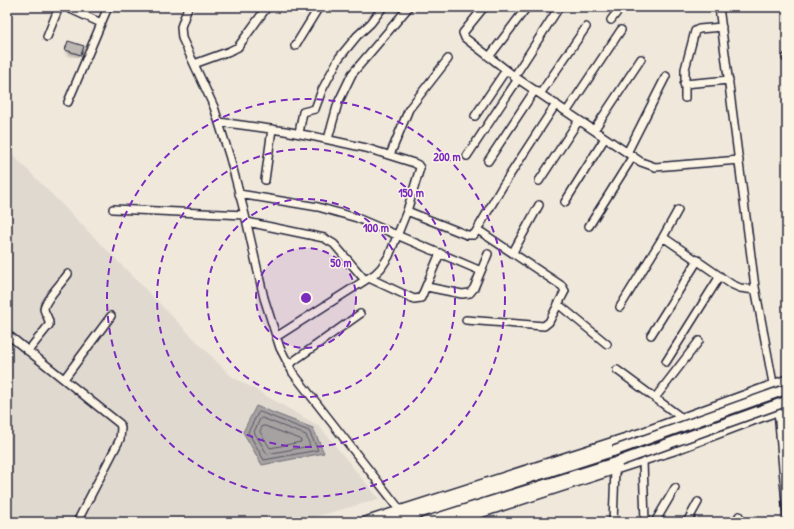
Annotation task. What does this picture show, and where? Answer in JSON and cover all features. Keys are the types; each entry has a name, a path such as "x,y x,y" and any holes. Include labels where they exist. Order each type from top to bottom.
{"main road":[{"path":"365,522 589,451 787,380"},
{"path":"392,522 614,451 787,389"},
{"path":"425,522 620,462 787,401"},
{"path":"452,522 681,448 787,407"}],"street":[{"path":"47,37 60,7"},
{"path":"66,7 101,23"},
{"path":"68,102 108,7"},
{"path":"188,7 181,31 182,38 211,97 219,122 246,219 264,298 276,337 288,365 298,381 401,511"},
{"path":"194,64 238,47 266,7"},
{"path":"295,46 319,7"},
{"path":"299,134 303,112 315,109 322,90 339,58 354,39 372,23 383,7"},
{"path":"484,7 465,31 463,36 465,38 516,78 645,164 654,167 739,160"},
{"path":"489,57 527,7"},
{"path":"611,20 621,7"},
{"path":"719,7 756,290 778,410 787,516"},
{"path":"328,139 342,94 352,74 408,8"},
{"path":"467,156 558,9"},
{"path":"488,161 586,27"},
{"path":"685,98 685,69 695,31 699,29 722,27"},
{"path":"567,111 621,30"},
{"path":"390,155 409,109 448,59"},
{"path":"594,130 641,59"},
{"path":"475,116 506,70"},
{"path":"589,226 630,154 666,76"},
{"path":"684,84 729,80"},
{"path":"407,211 467,235 474,235 502,187 556,104"},
{"path":"539,181 579,120"},
{"path":"219,122 272,129 328,139 390,155 418,164 420,168 407,211 385,263 381,268 367,279 276,337"},
{"path":"265,180 272,129"},
{"path":"565,202 605,138"},
{"path":"239,194 332,210 398,234 481,271"},
{"path":"513,252 539,205"},
{"path":"113,209 246,219 324,238 334,244 367,279 418,299 421,298 427,287 440,253"},
{"path":"620,307 678,210"},
{"path":"466,320 540,327 544,326 549,322 564,293 564,288 513,252 478,230"},
{"path":"663,237 736,286 756,290"},
{"path":"427,287 462,294 470,293 474,288 488,254"},
{"path":"651,335 698,260"},
{"path":"28,351 49,325 50,322 45,311 46,304 68,274"},
{"path":"666,362 720,276"},
{"path":"558,304 607,344"},
{"path":"288,365 360,314"},
{"path":"64,379 111,316"},
{"path":"7,334 120,424 122,428 120,438 77,522"},
{"path":"655,398 699,341"},
{"path":"617,370 682,418"},
{"path":"643,461 645,518 656,522 675,488"},
{"path":"613,522 615,470"},
{"path":"687,522 698,502"}],"shaded area":[{"path":"7,149 231,376 319,426 379,499 297,522 7,522"}],"water":[{"path":"256,406 313,428 324,453 262,465 243,432"}],"building":[{"path":"68,41 84,46 81,55 65,50"}]}
